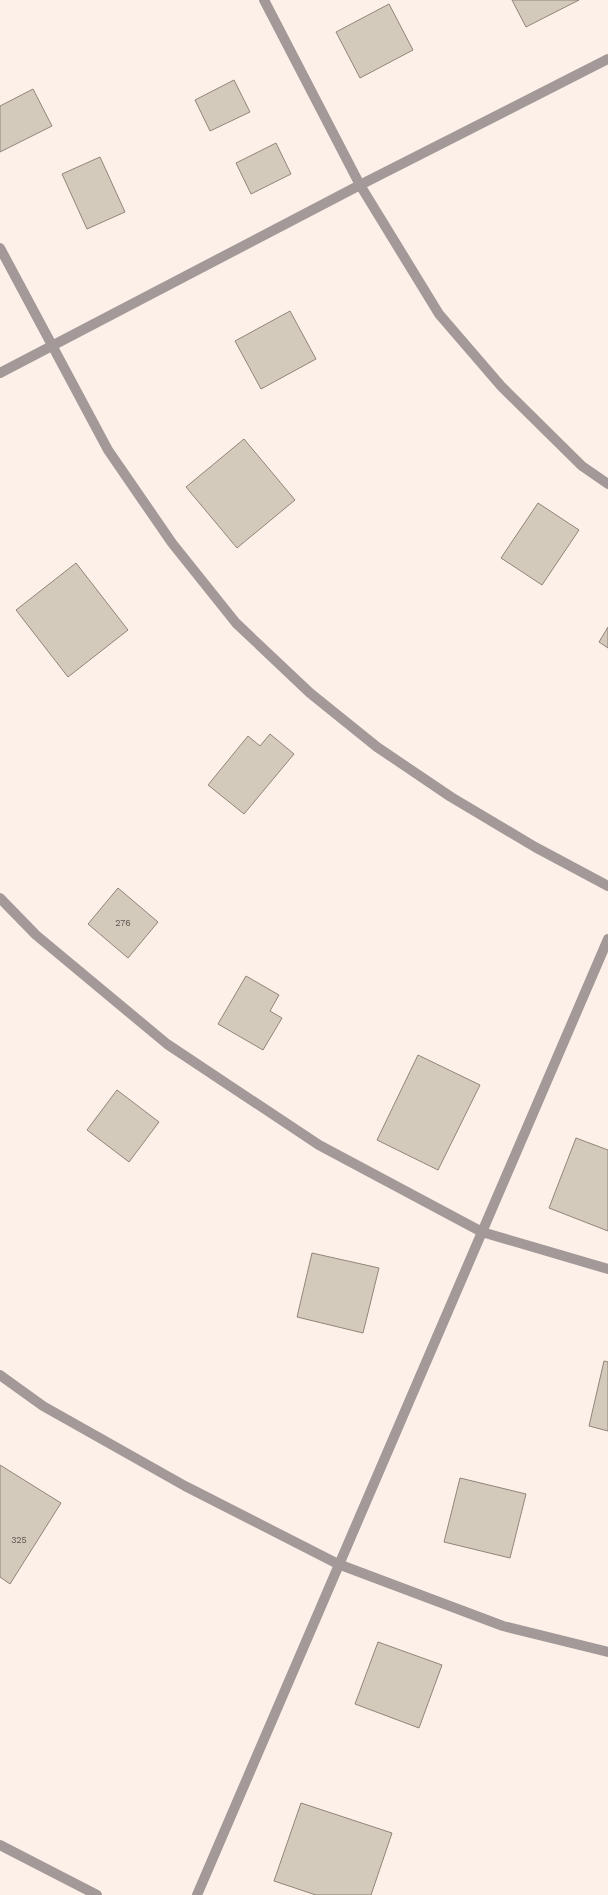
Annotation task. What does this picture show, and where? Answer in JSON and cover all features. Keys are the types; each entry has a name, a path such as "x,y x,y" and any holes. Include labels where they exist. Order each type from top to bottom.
{"lane":[{"path":"264,0 360,185 439,314 500,386 582,466 608,484"},
{"path":"0,373 360,185 608,59"},
{"path":"0,248 108,450 172,543 236,623 310,693 377,747 451,797 534,847 608,886"},
{"path":"0,898 36,935 167,1044 319,1146 482,1232 608,1269"},
{"path":"197,1895 608,938"},
{"path":"0,1376 43,1406 172,1478 338,1564 503,1626 608,1652"},
{"path":"0,1845 96,1895"}],"building":[{"path":"512,0 579,0 526,27"},
{"path":"389,4 413,50 360,78 336,32"},
{"path":"234,80 250,112 210,131 195,100"},
{"path":"33,89 52,126 0,152 0,106"},
{"path":"276,143 291,174 251,194 236,163"},
{"path":"100,157 125,212 87,229 62,174"},
{"path":"290,311 316,359 261,389 235,341"},
{"path":"244,439 295,500 237,548 186,487"},
{"path":"538,503 579,530 542,585 501,558"},
{"path":"76,563 128,630 68,677 16,610"},
{"path":"608,627 608,648 599,642"},
{"path":"270,734 294,754 244,814 208,785 248,736 260,746"},
{"path":"118,888 158,922 128,958 88,924"},
{"path":"246,976 279,995 270,1011 282,1018 263,1050 218,1024"},
{"path":"418,1055 480,1085 438,1170 377,1140"},
{"path":"117,1090 159,1122 129,1162 87,1130"},
{"path":"576,1138 608,1150 608,1231 549,1208"},
{"path":"312,1253 379,1268 363,1333 297,1317"},
{"path":"604,1361 608,1362 608,1431 589,1426"},
{"path":"0,1465 61,1503 10,1584 0,1577"},
{"path":"460,1478 526,1494 510,1558 444,1542"},
{"path":"378,1642 442,1665 419,1728 355,1704"},
{"path":"301,1803 392,1833 371,1895 316,1895 274,1881"}]}
